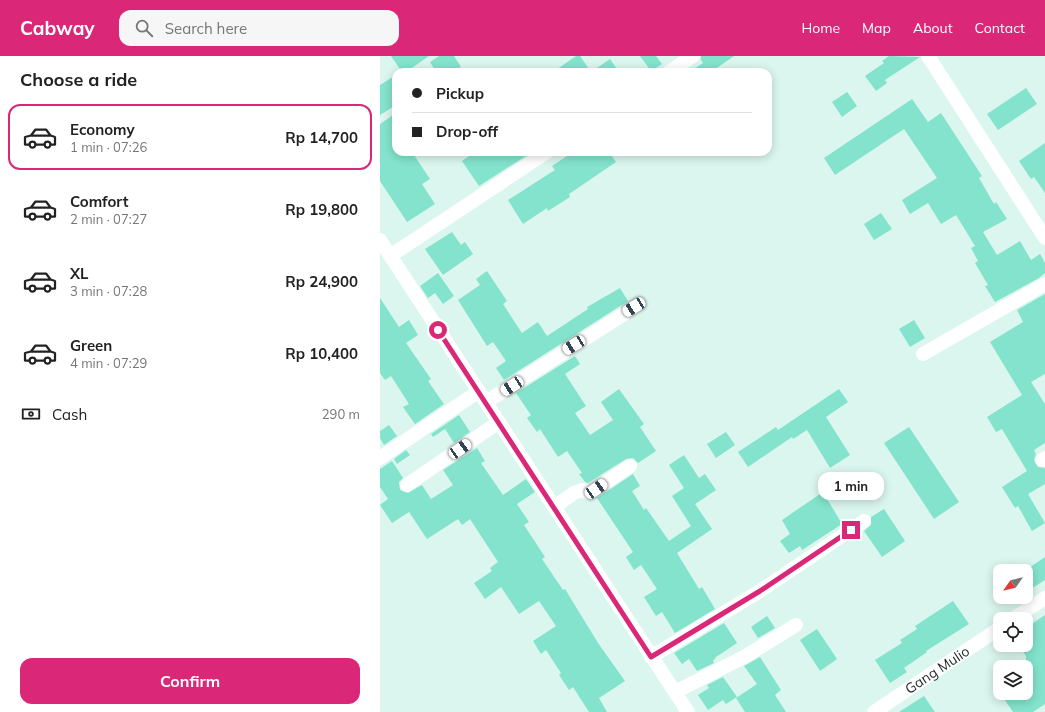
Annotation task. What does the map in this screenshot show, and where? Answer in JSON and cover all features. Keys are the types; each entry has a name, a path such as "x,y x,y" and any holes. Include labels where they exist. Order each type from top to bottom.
{"street":[{"path":"674,68 693,56"},
{"path":"928,56 1045,238"},
{"path":"390,256 541,156"},
{"path":"380,240 688,712"},
{"path":"923,354 1045,284"},
{"path":"380,458 634,307"},
{"path":"407,485 499,422"},
{"path":"554,507 574,493 582,490 588,492 596,489 630,466"},
{"path":"651,657 760,591 864,521"},
{"path":"1024,612 1045,598"},
{"path":"675,692 746,656 796,625"},
{"name":"Gang Mulio","path":"874,712 993,633"}],"building":[{"path":"391,56 429,56 412,68 399,68"},
{"path":"439,56 454,56 461,67 434,68 430,62"},
{"path":"576,56 580,56 588,68 559,68"},
{"path":"640,56 656,56 662,64 656,68 649,68"},
{"path":"701,56 734,56 717,68 695,68 703,63"},
{"path":"889,56 920,57 885,80 887,83 876,91 865,76 884,63 882,61"},
{"path":"610,59 616,68 597,68"},
{"path":"392,78 392,108 380,115 380,85"},
{"path":"1026,88 1037,104 998,130 987,114"},
{"path":"847,92 857,106 842,117 832,102"},
{"path":"912,99 928,122 941,113 982,176 979,178 994,204 996,202 1007,219 983,232 997,255 1020,241 1031,260 1040,254 1045,263 1045,273 1039,278 995,302 985,286 988,285 975,263 978,261 971,248 975,246 956,215 941,224 928,203 910,214 902,200 937,178 904,129 835,175 824,158"},
{"path":"392,116 392,156 415,156 430,179 422,184 435,204 407,222 380,181 380,124"},
{"path":"1045,143 1045,193 1034,177 1031,179 1019,161"},
{"path":"469,156 526,156 479,186 462,161"},
{"path":"567,156 612,156 616,162 569,194 570,197 548,211 547,208 523,224 508,200 555,170 552,166"},
{"path":"881,213 892,229 874,240 864,224"},
{"path":"452,232 461,245 465,242 473,254 443,275 425,249"},
{"path":"487,271 507,301 503,304 522,333 538,322 547,336 588,309 587,307 620,288 628,301 504,380 496,368 506,361 493,342 487,346 458,300 480,285 476,279"},
{"path":"438,273 454,296 443,304 435,293 428,298 420,286"},
{"path":"1045,294 1045,374 1031,382 1045,404 1045,443 1034,450 1036,454 1034,460 1038,467 1045,468 1045,484 1028,494 1045,523 1032,531 1018,506 1015,508 1002,487 1027,471 1002,429 996,432 987,417 1022,395 990,342 1023,322 1017,310"},
{"path":"380,298 399,327 409,320 418,335 406,343 431,379 428,381 444,404 415,424 403,407 409,404 391,376 385,380 380,373"},
{"path":"914,320 925,338 910,347 899,329"},
{"path":"575,356 580,364 565,374 586,406 575,413 590,435 613,420 601,402 619,389 644,424 640,427 656,451 638,463 633,458 626,459 588,483 585,482 579,474 582,473 567,451 558,457 540,429 537,432 527,418 531,415 516,393"},
{"path":"839,389 848,402 826,417 850,455 830,468 807,430 793,439 792,437 748,467 738,452 776,427 778,430"},
{"path":"459,415 470,432 454,443 445,429 433,437 431,434"},
{"path":"389,425 397,436 384,445 380,438 380,431"},
{"path":"909,427 959,502 934,519 884,443"},
{"path":"726,432 735,445 716,458 707,444"},
{"path":"477,448 485,461 481,463 503,495 526,479 535,492 517,504 529,522 524,525 545,557 542,559 563,590 565,589 598,643 625,681 599,698 607,712 589,712 573,687 569,690 559,675 561,673 546,650 541,654 533,641 556,626 539,601 519,614 501,587 485,599 474,583 492,571 490,568 498,562 470,519 462,525 458,519 427,539 409,512 392,523 380,505 388,499 380,487 380,469 392,461 403,478 399,482 400,490 408,493 422,485 431,499 453,485 443,470"},
{"path":"406,450 410,455 397,464 394,459"},
{"path":"684,455 699,478 705,474 716,490 695,504 712,529 677,553 699,589 702,587 715,609 675,633 662,612 656,616 644,597 657,589 641,565 634,570 626,557 633,552 597,498 633,474 640,486 632,491 644,510 646,508 669,541 691,526 672,496 684,488 669,465"},
{"path":"823,492 842,524 802,550 800,546 789,553 780,541 790,534 782,520"},
{"path":"884,509 905,541 882,557 864,531 871,525 871,517"},
{"path":"1045,557 1045,580 1033,588 1033,565"},
{"path":"953,601 969,624 926,651 927,652 904,668 907,672 890,683 875,660 902,643 900,640 917,629 915,626"},
{"path":"1045,615 1045,704 1033,712 1013,712 1005,700 1033,700 1033,660 1026,660 1026,656 1023,652 1033,652 1033,623"},
{"path":"767,616 775,628 758,638 751,627"},
{"path":"724,623 737,643 716,657 713,661 714,663 697,671 689,659 682,664 674,653"},
{"path":"817,629 837,659 820,671 800,640"},
{"path":"760,657 781,690 775,695 786,712 745,712 736,698 757,684 744,666"},
{"path":"723,677 737,697 726,704 723,700 708,710 698,695 709,688 707,685"},
{"path":"924,696 935,712 899,712"}],"route":[{"path":"438,330 651,657 760,591 851,530"}]}
